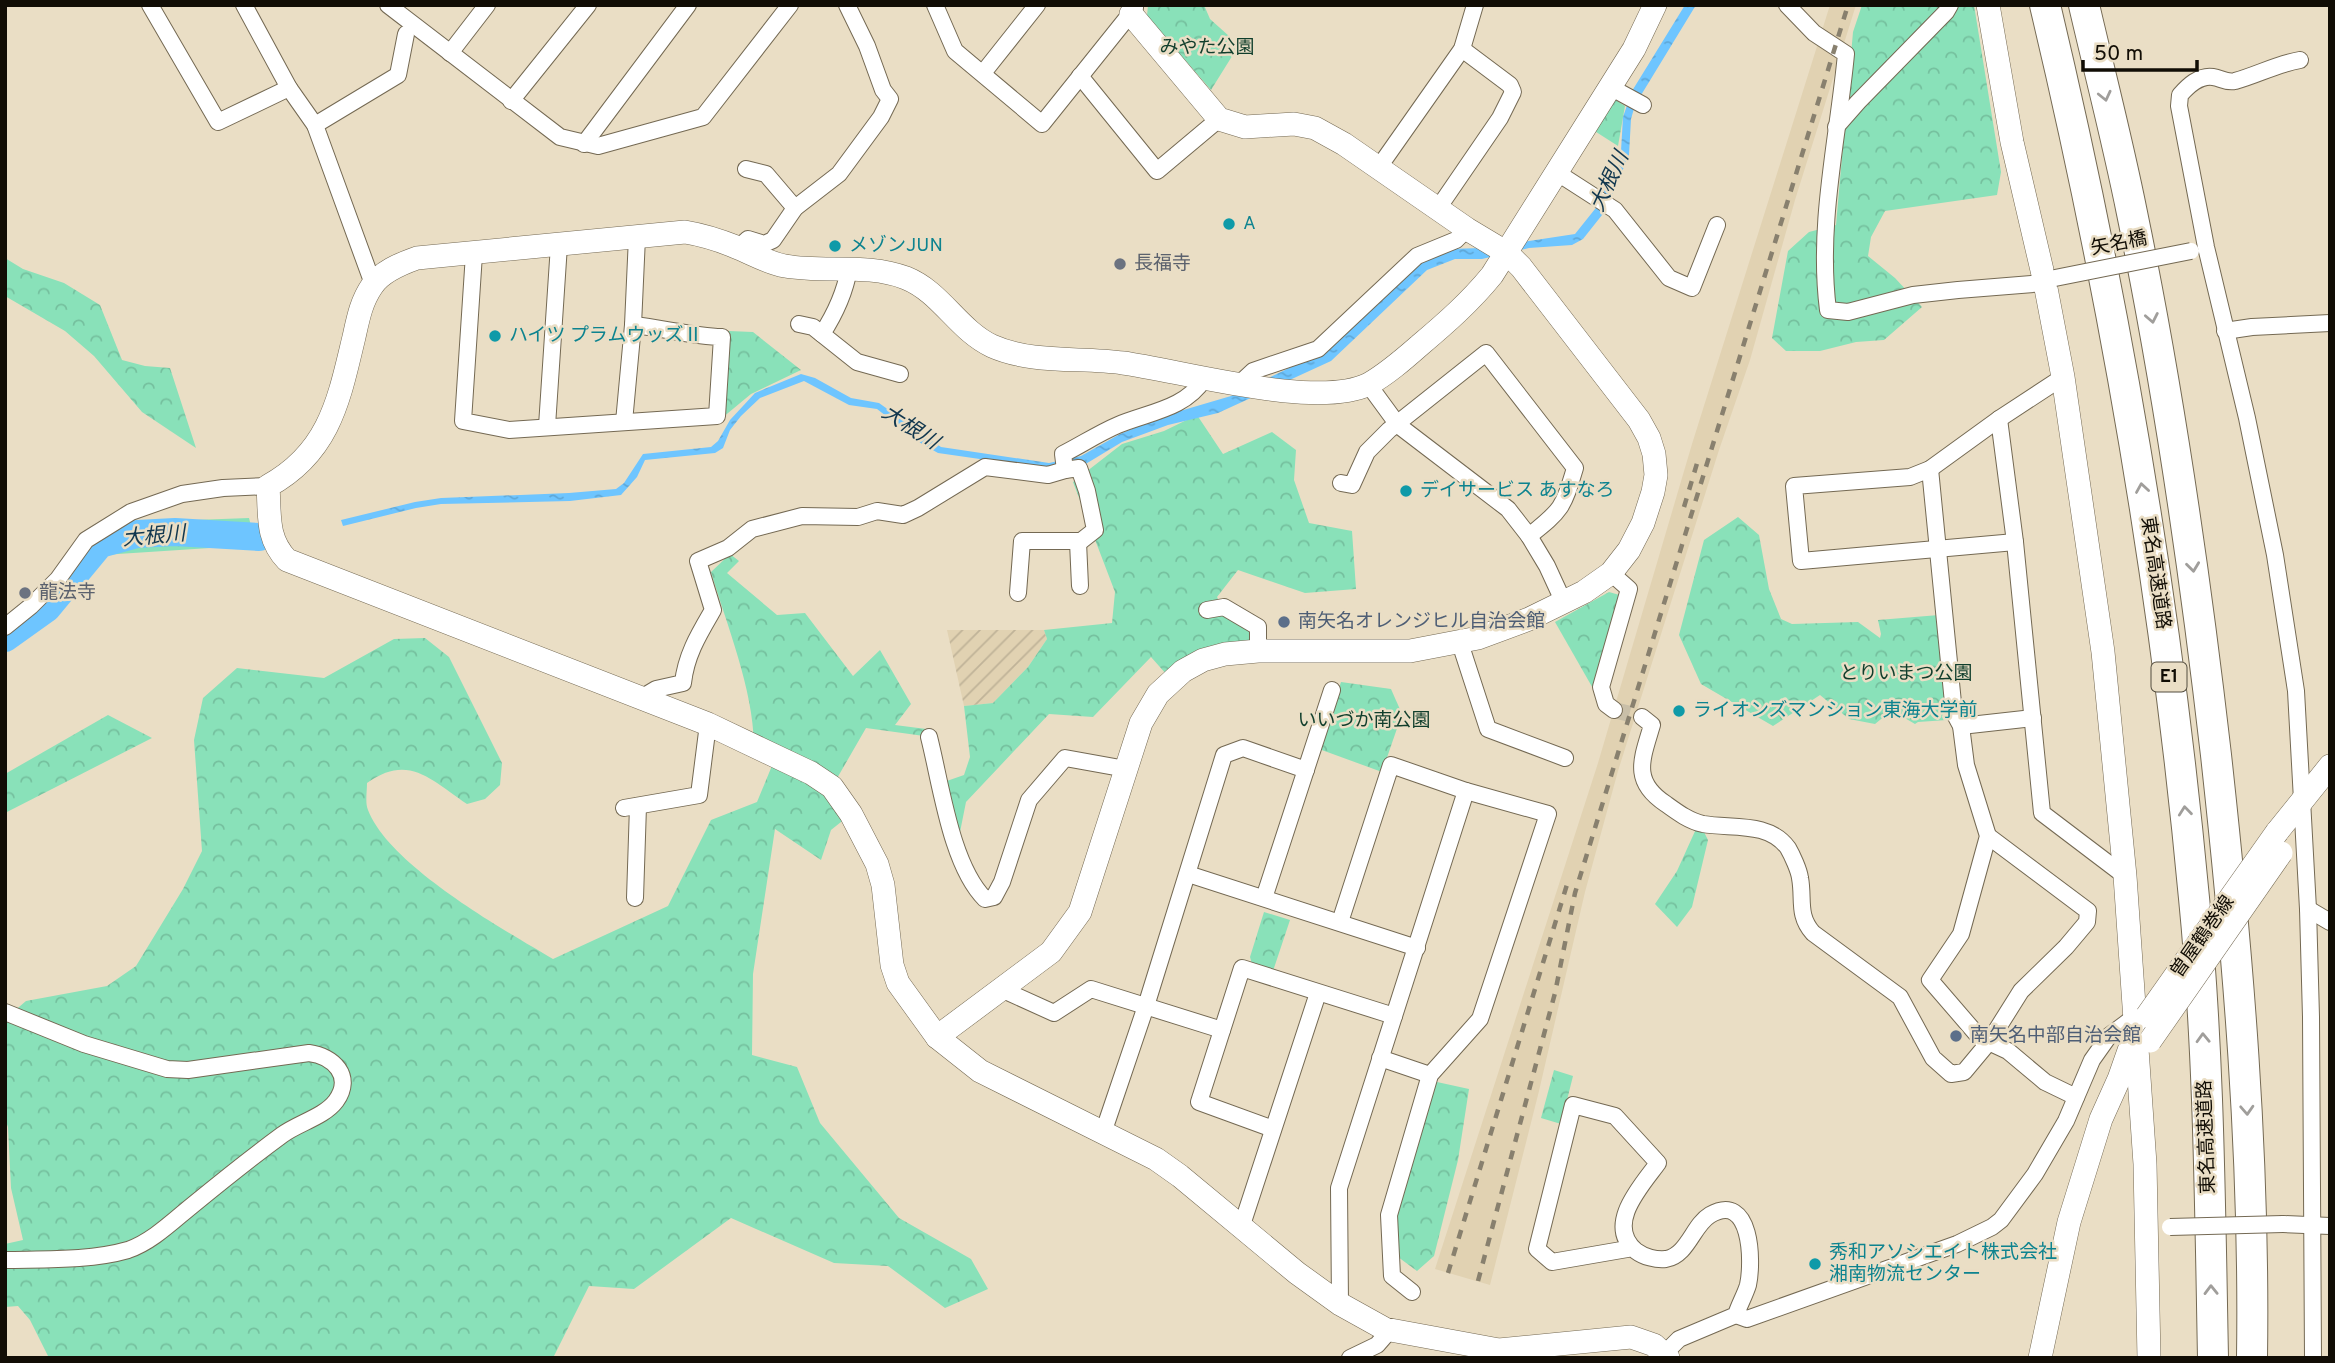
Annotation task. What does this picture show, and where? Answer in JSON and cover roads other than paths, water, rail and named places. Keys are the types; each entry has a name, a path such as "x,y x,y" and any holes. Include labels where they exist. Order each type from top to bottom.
{"highway":[{"name":"東名高速道路","path":"2045,5 2108,288 2161,607 2193,887 2199,965 2213,1358"},
{"name":"東名高速道路","path":"2084,5 2132,212 2158,346 2188,531 2206,672 2228,859 2242,1016 2249,1141 2252,1358"}],"street":[{"path":"150,5 218,122 289,88"},
{"path":"244,5 289,88 315,125 373,284"},
{"path":"388,5 560,136 598,146 703,117 790,5"},
{"path":"450,53 487,5"},
{"path":"511,101 587,5"},
{"path":"584,144 688,5"},
{"path":"738,248 748,239 769,243 795,208 839,174 881,117 890,99 883,90 867,46 847,5"},
{"path":"935,5 955,51 1042,124 1134,10 1219,119 1245,127 1294,124 1315,128 1379,167 1467,229 1507,253 1521,267 1639,420 1654,454 1656,475 1643,523 1629,550 1611,573 1599,583 1564,603 1460,643 1410,651 1258,651 1225,654 1203,660 1184,671 1158,694 1141,723 1080,912 1051,952 937,1037"},
{"path":"983,74 1037,5"},
{"path":"1379,167 1462,49 1475,5"},
{"path":"5,627 58,579 86,540 131,512 183,494 223,488 268,486 300,463 329,424 340,398 363,302 373,284 388,271 417,258 685,232 714,238 785,266 885,271 908,278 940,302 974,335 1006,352 1123,363 1204,379 1328,393 1368,384 1400,362 1470,303 1507,253 1556,173 1618,92 1634,49 1655,5"},
{"path":"1787,5 1814,33 1846,54 1835,129"},
{"path":"1835,129 1947,12 1950,5"},
{"path":"1988,5 2012,142 2050,281 2103,652 2140,1033 2145,1164 2158,1227 2149,1358"},
{"path":"315,125 398,75 406,34"},
{"path":"1439,207 1500,118 1513,92 1510,85 1462,49"},
{"path":"2300,60 2231,82 2214,77 2204,78 2191,83 2180,95 2179,106 2199,249 2225,331 2247,418 2276,555 2296,691 2308,909 2313,1358"},
{"path":"1080,76 1157,171 1219,119"},
{"path":"1618,92 1643,105"},
{"name":"矢名橋","path":"1835,129 1827,210 1825,288 1828,310 1848,312 1913,295 2050,281 2199,249"},
{"path":"746,169 766,174 795,208"},
{"path":"1556,173 1605,204 1669,278 1692,288 1717,225"},
{"path":"1242,384 1253,371 1318,349 1417,256 1456,240 1467,229"},
{"path":"624,422 634,325 637,237"},
{"path":"547,426 559,245"},
{"path":"474,254 463,421 509,430 717,416 722,337 634,325"},
{"path":"821,334 833,318 846,288 849,269"},
{"path":"2225,331 2330,323"},
{"path":"799,324 813,327 858,362 900,374"},
{"path":"1352,486 1367,452 1486,353 1576,468 1564,504 1555,516 1529,536"},
{"path":"2015,542 1801,561 1794,486 1910,477 1930,469 1998,419 2063,377"},
{"path":"1064,463 1063,454 1116,426 1185,401 1196,392 1204,379"},
{"path":"1368,384 1398,425 1508,509 1547,566 1564,603"},
{"path":"1998,419 2015,542 2042,813 2125,877"},
{"path":"1018,593 1014,560 1022,541 1078,541 1095,530 1079,468 1064,463"},
{"path":"641,698 656,689 683,683 685,665 692,646 713,610 698,561 728,548 752,529 802,516 858,517 877,511 903,514 918,508 985,467 1048,475 1064,463"},
{"path":"1930,469 1954,713 1961,726 1966,765 1988,836 1961,934 1930,980 1980,1038 2008,1051 2045,1082 2076,1097"},
{"path":"268,486 271,537 287,560 708,724 811,773 832,787 851,814 877,864 883,885 892,965 898,983 937,1037 980,1071 1156,1159 1180,1175 1297,1273 1340,1304 1390,1331 1499,1350 1631,1337 1654,1345 1666,1355 1679,1339 1736,1315 1747,1319 1956,1244 2001,1220 2035,1174 2066,1121 2092,1060 2109,1036 2140,1033"},
{"path":"1078,541 1080,586"},
{"path":"1611,573 1629,589 1601,687 1606,704 1614,709"},
{"path":"1207,610 1224,607 1258,627 1258,651"},
{"path":"1460,643 1488,729 1565,758"},
{"path":"1264,898 1332,690"},
{"path":"1642,717 1652,725 1641,762 1642,778 1647,789 1663,803 1691,820 1704,824 1764,830 1787,848 1800,877 1800,906 1804,924 1900,996 1937,1064 1951,1074 1964,1072 1989,1042 2021,991 2067,947 2087,922 2088,911 1988,836"},
{"path":"1961,726 2033,719"},
{"path":"635,898 631,807 699,795 708,724"},
{"path":"929,737 956,852 974,889 985,899 994,897 1002,882 1028,800 1065,758 1125,769"},
{"path":"1102,1133 1146,1006 1224,755 1243,748 1306,770"},
{"path":"1340,922 1391,765 1466,791 1548,814 1480,1018 1430,1075 1389,1215 1392,1276 1412,1292"},
{"name":"曽屋鶴巻線","path":"2040,1358 2069,1222 2101,1119 2140,1033 2279,842 2293,834 2301,803 2326,776"},
{"path":"1340,1304 1339,1188 1466,791"},
{"path":"1188,874 1417,948"},
{"path":"2308,909 2330,922"},
{"path":"1273,1129 1199,1102 1242,968 1394,1016"},
{"path":"1001,989 1054,1013 1091,989 1222,1030"},
{"path":"1241,1228 1318,993"},
{"path":"5,1012 84,1044 167,1069 188,1070 309,1053 323,1055 337,1066 342,1086 334,1103 284,1133 160,1232 129,1250 76,1258 5,1260"},
{"path":"1380,1058 1430,1075"},
{"path":"1633,1248 1552,1262 1537,1249 1573,1105 1615,1116 1658,1163 1627,1209 1623,1222 1625,1235 1633,1248 1644,1256 1667,1259 1680,1251 1710,1215 1723,1211 1735,1214 1743,1221 1749,1233 1748,1284 1736,1315"},
{"path":"2158,1227 2283,1224 2330,1226"},
{"path":"1350,1358 1377,1345 1390,1331"}],"water":[{"path":"1685,5 1696,5 1635,105 1631,119 1629,155 1606,210 1583,239 1572,245 1529,248 1482,259 1455,259 1427,270 1331,361 1218,413 1168,425 1122,442 1084,465 1050,469 938,453 877,409 849,405 804,381 760,398 741,416 730,430 723,448 715,453 645,460 637,477 621,495 570,501 441,504 343,526 341,520 441,498 616,489 624,483 643,454 711,447 718,441 730,420 755,393 801,374 815,378 851,398 879,403 941,447 1049,463 1081,456 1120,434 1163,416 1231,396 1322,352 1415,266 1448,249 1483,248 1575,234 1599,204 1621,151 1623,117 1632,91"}],"waterway":[{"name":"大根川","path":"5,638 47,608 100,544 137,534 175,532 259,537"}],"tunnel":[{"path":"1614,710 1642,717"}],"railway":[{"path":"1478,1281 1555,993 1575,893 1848,5"},
{"path":"1684,507 1698,460"},
{"path":"1448,1273 1569,878"}],"place":[{"name":"A","path":"1229,224"},
{"name":"メゾンJUN","path":"835,246"},
{"name":"長福寺","path":"1120,264"},
{"name":"ハイツ プラムウッズⅡ","path":"495,336"},
{"name":"デイサービス あすなろ","path":"1406,491"},
{"name":"龍法寺","path":"25,593"},
{"name":"南矢名オレンジヒル自治会館","path":"1284,622"},
{"name":"ライオンズマンション東海大学前","path":"1679,711"},
{"name":"南矢名中部自治会館","path":"1956,1036"},
{"name":"秀和アソシエイト株式会社 湘南物流センター","path":"1815,1264"}],"park label":[{"name":"みやた公園","path":"1207,48"},
{"name":"とりいまつ公園","path":"1906,674"},
{"name":"いいづか南公園","path":"1364,721"}]}
